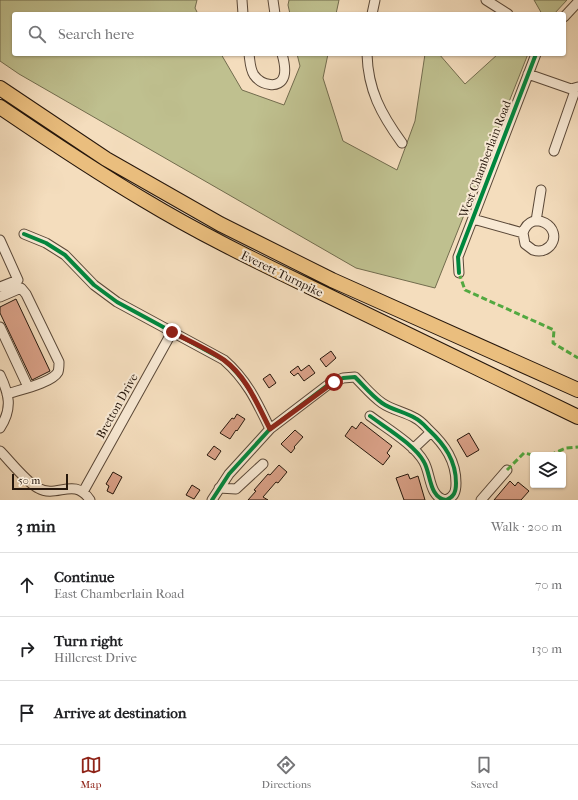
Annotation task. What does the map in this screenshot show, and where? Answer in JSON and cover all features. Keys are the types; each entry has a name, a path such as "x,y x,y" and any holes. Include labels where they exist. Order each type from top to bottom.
{"highway":[{"name":"Everett Turnpike","path":"0,88 106,158 220,224 332,280 576,389"},
{"name":"Everett Turnpike","path":"0,107 69,154 182,222 292,279 578,417"}],"street":[{"path":"242,0 243,12"},
{"path":"273,0 275,12"},
{"path":"372,12 375,0"},
{"path":"486,0 505,12"},
{"path":"566,15 578,2"},
{"path":"248,56 253,74 260,81 270,85 277,84 283,79 285,71 282,56"},
{"path":"367,56 371,82 378,104 388,124 402,142"},
{"name":"West Chamberlain Road","path":"459,273 458,257 535,56"},
{"path":"528,74 571,89 577,87"},
{"path":"554,151 577,87"},
{"path":"536,220 541,190"},
{"path":"472,219 523,233"},
{"path":"536,220 545,222 552,229 553,239 548,248 543,250 533,250 524,244 523,233 527,225 536,220"},
{"path":"24,234 46,243 65,255 94,285 109,297 144,318 217,355 231,366 247,385 270,429"},
{"path":"0,240 19,284 26,294 59,362 58,373 54,377 46,382 8,394"},
{"path":"0,287 19,284"},
{"path":"0,297 19,284"},
{"path":"0,327 28,387"},
{"name":"Bretton Drive","path":"83,492 172,332"},
{"path":"0,374 8,394 7,416 0,428"},
{"path":"212,500 229,474 270,429 329,384 343,378 355,377 380,402 390,408 415,418 444,446 453,462 456,474 456,490 452,499 442,499 435,495 427,467 420,456 370,416"},
{"path":"413,449 431,432"},
{"path":"0,451 38,488 50,491 70,488 83,492 90,500"},
{"path":"219,488 236,489 263,464"},
{"path":"481,500 507,470"}],"green space":[{"path":"0,0 197,0 195,8 197,12 12,12 12,56 222,56 242,90 284,105 300,66 298,56 328,56 323,78 343,141 397,170 415,121 425,56 441,56 465,84 496,56 527,56 435,288 356,268 19,74 0,61"},
{"path":"289,0 339,0 336,12 290,12 288,5"},
{"path":"534,0 567,0 556,12 541,12"}],"building":[{"path":"16,299 50,371 32,380 0,313 0,307"},
{"path":"331,351 336,358 326,367 320,359"},
{"path":"309,365 315,373 304,381 298,373 294,376 290,372 298,366 301,371"},
{"path":"270,374 276,383 269,388 263,379"},
{"path":"237,414 245,419 230,439 220,433"},
{"path":"361,422 392,446 387,453 390,456 383,465 345,436 352,426 356,429"},
{"path":"295,430 303,437 291,453 281,444"},
{"path":"469,433 479,450 467,457 457,440"},
{"path":"214,446 221,451 215,460 207,455"},
{"path":"279,465 287,472 263,497 268,500 248,500 256,491 254,490 268,474 270,475"},
{"path":"113,472 122,477 113,494 107,491 109,486 106,484"},
{"path":"408,474 410,479 418,476 425,500 404,500 396,478"},
{"path":"510,481 515,486 518,482 529,491 521,500 494,500"},
{"path":"192,485 200,490 194,499 186,495"}],"marked path":[{"path":"459,273 465,290 554,330 553,343 578,358"},
{"path":"557,452 566,448 578,447"},
{"path":"507,470 524,453 530,454"}],"cycle path":[{"path":"459,273 458,257 535,56"},
{"path":"24,234 46,243 65,255 94,285 117,302 224,360 239,375 256,401 270,429"},
{"path":"212,500 229,474 270,429 329,384 343,378 355,377 378,400 417,419 445,448 454,468 456,486 453,496 446,500 436,495 431,485 424,462 420,456 407,443 370,416"}],"route":[{"path":"172,332 217,355 231,366 253,394 270,429 329,384 334,382"}]}
